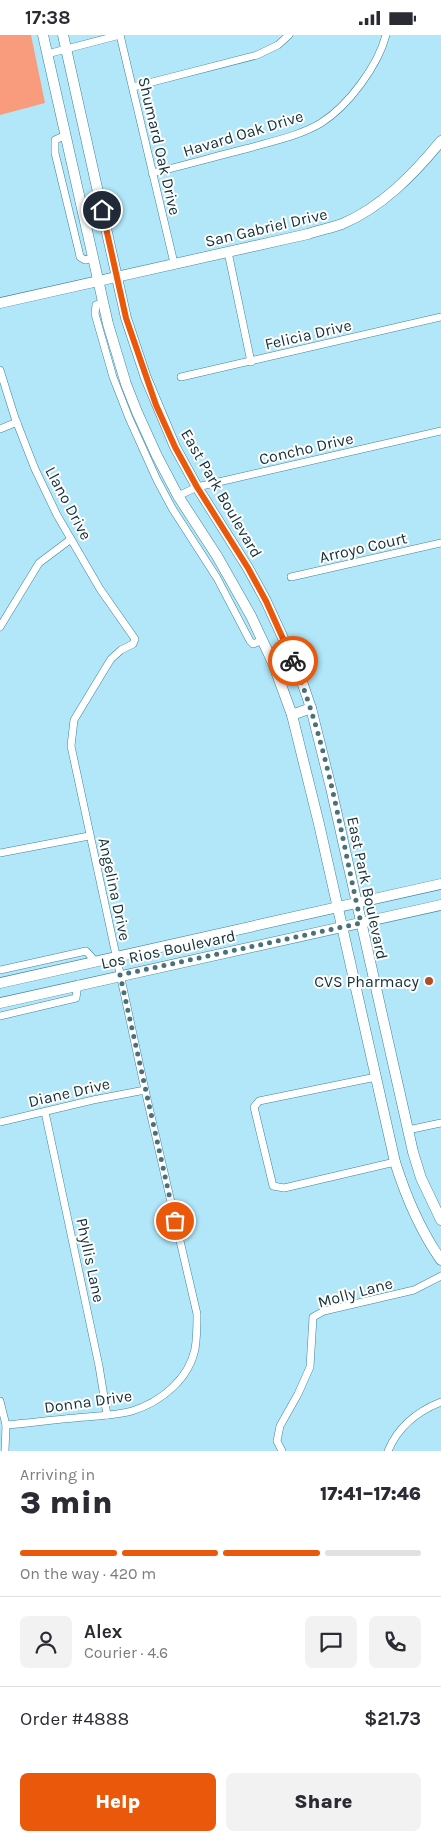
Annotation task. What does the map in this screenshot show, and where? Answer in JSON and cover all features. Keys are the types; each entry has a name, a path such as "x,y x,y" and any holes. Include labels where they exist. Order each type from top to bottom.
{"main road":[{"name":"East Park Boulevard","path":"43,35 103,302 126,384 137,412 178,496 230,578 262,640 282,685 292,715 319,823 395,1162 405,1194 419,1224 441,1260"},
{"name":"East Park Boulevard","path":"63,35 126,318 146,378 175,447 266,601 298,673 310,708 331,788 408,1130 421,1179 441,1220"},
{"name":"San Gabriel Drive","path":"0,303 308,234 342,223 392,193 414,172 441,141"},
{"path":"292,715 310,708"},
{"name":"Los Rios Boulevard","path":"0,983 441,884"},
{"name":"Los Rios Boulevard","path":"0,1003 78,984 441,905"},
{"path":"216,935 217,954"},
{"path":"376,1077 394,1072"}],"street":[{"path":"47,53 120,35"},
{"name":"Shumard Oak Drive","path":"120,35 174,263"},
{"path":"133,87 257,55 278,45 289,35"},
{"name":"Havard Oak Drive","path":"152,173 288,137 322,122 354,92 367,75 379,56 386,35"},
{"path":"228,252 251,362"},
{"name":"East Park Boulevard","path":"103,302 96,305 95,308 100,337 129,418 153,471 172,508 217,578 250,641 253,644 262,640"},
{"name":"Felicia Drive","path":"181,377 441,317"},
{"name":"Llano Drive","path":"0,371 35,469 57,515 100,589 135,639"},
{"path":"0,429 17,422"},
{"name":"Concho Drive","path":"178,496 197,487 441,431"},
{"path":"0,627 39,563 71,539"},
{"name":"Arroyo Court","path":"291,577 441,543"},
{"name":"Angelina Drive","path":"135,639 133,644 121,650 111,659 74,720 71,746 145,1090 197,1314 195,1349 188,1368"},
{"path":"0,853 89,836"},
{"name":"Los Rios Boulevard","path":"0,970 86,951 96,962"},
{"path":"0,1016 76,998 78,984"},
{"path":"376,1077 259,1101 254,1107 272,1187 284,1188 395,1162"},
{"name":"Diane Drive","path":"0,1122 93,1099 145,1090"},
{"name":"Phyllis Lane","path":"45,1112 100,1366 107,1415"},
{"path":"408,1130 441,1123"},
{"name":"Molly Lane","path":"282,1451 277,1441 283,1419 298,1394 310,1367 312,1322 316,1315 324,1311 414,1291 441,1276"},
{"name":"Donna Drive","path":"6,1425 131,1411 149,1405 164,1395 178,1382 188,1368"},
{"path":"0,1401 6,1425 5,1451"},
{"path":"388,1451 407,1423 441,1401"}],"shaded area":[{"path":"0,35 31,35 45,103 0,115"}],"way so far":[{"path":"175,1221 120,975 361,923 319,741 310,708 293,661"}],"place":[{"name":"CVS Pharmacy","path":"429,981"}],"route":[{"path":"102,210 126,318 156,405 175,447 197,487 248,568 266,601 293,661"}]}
